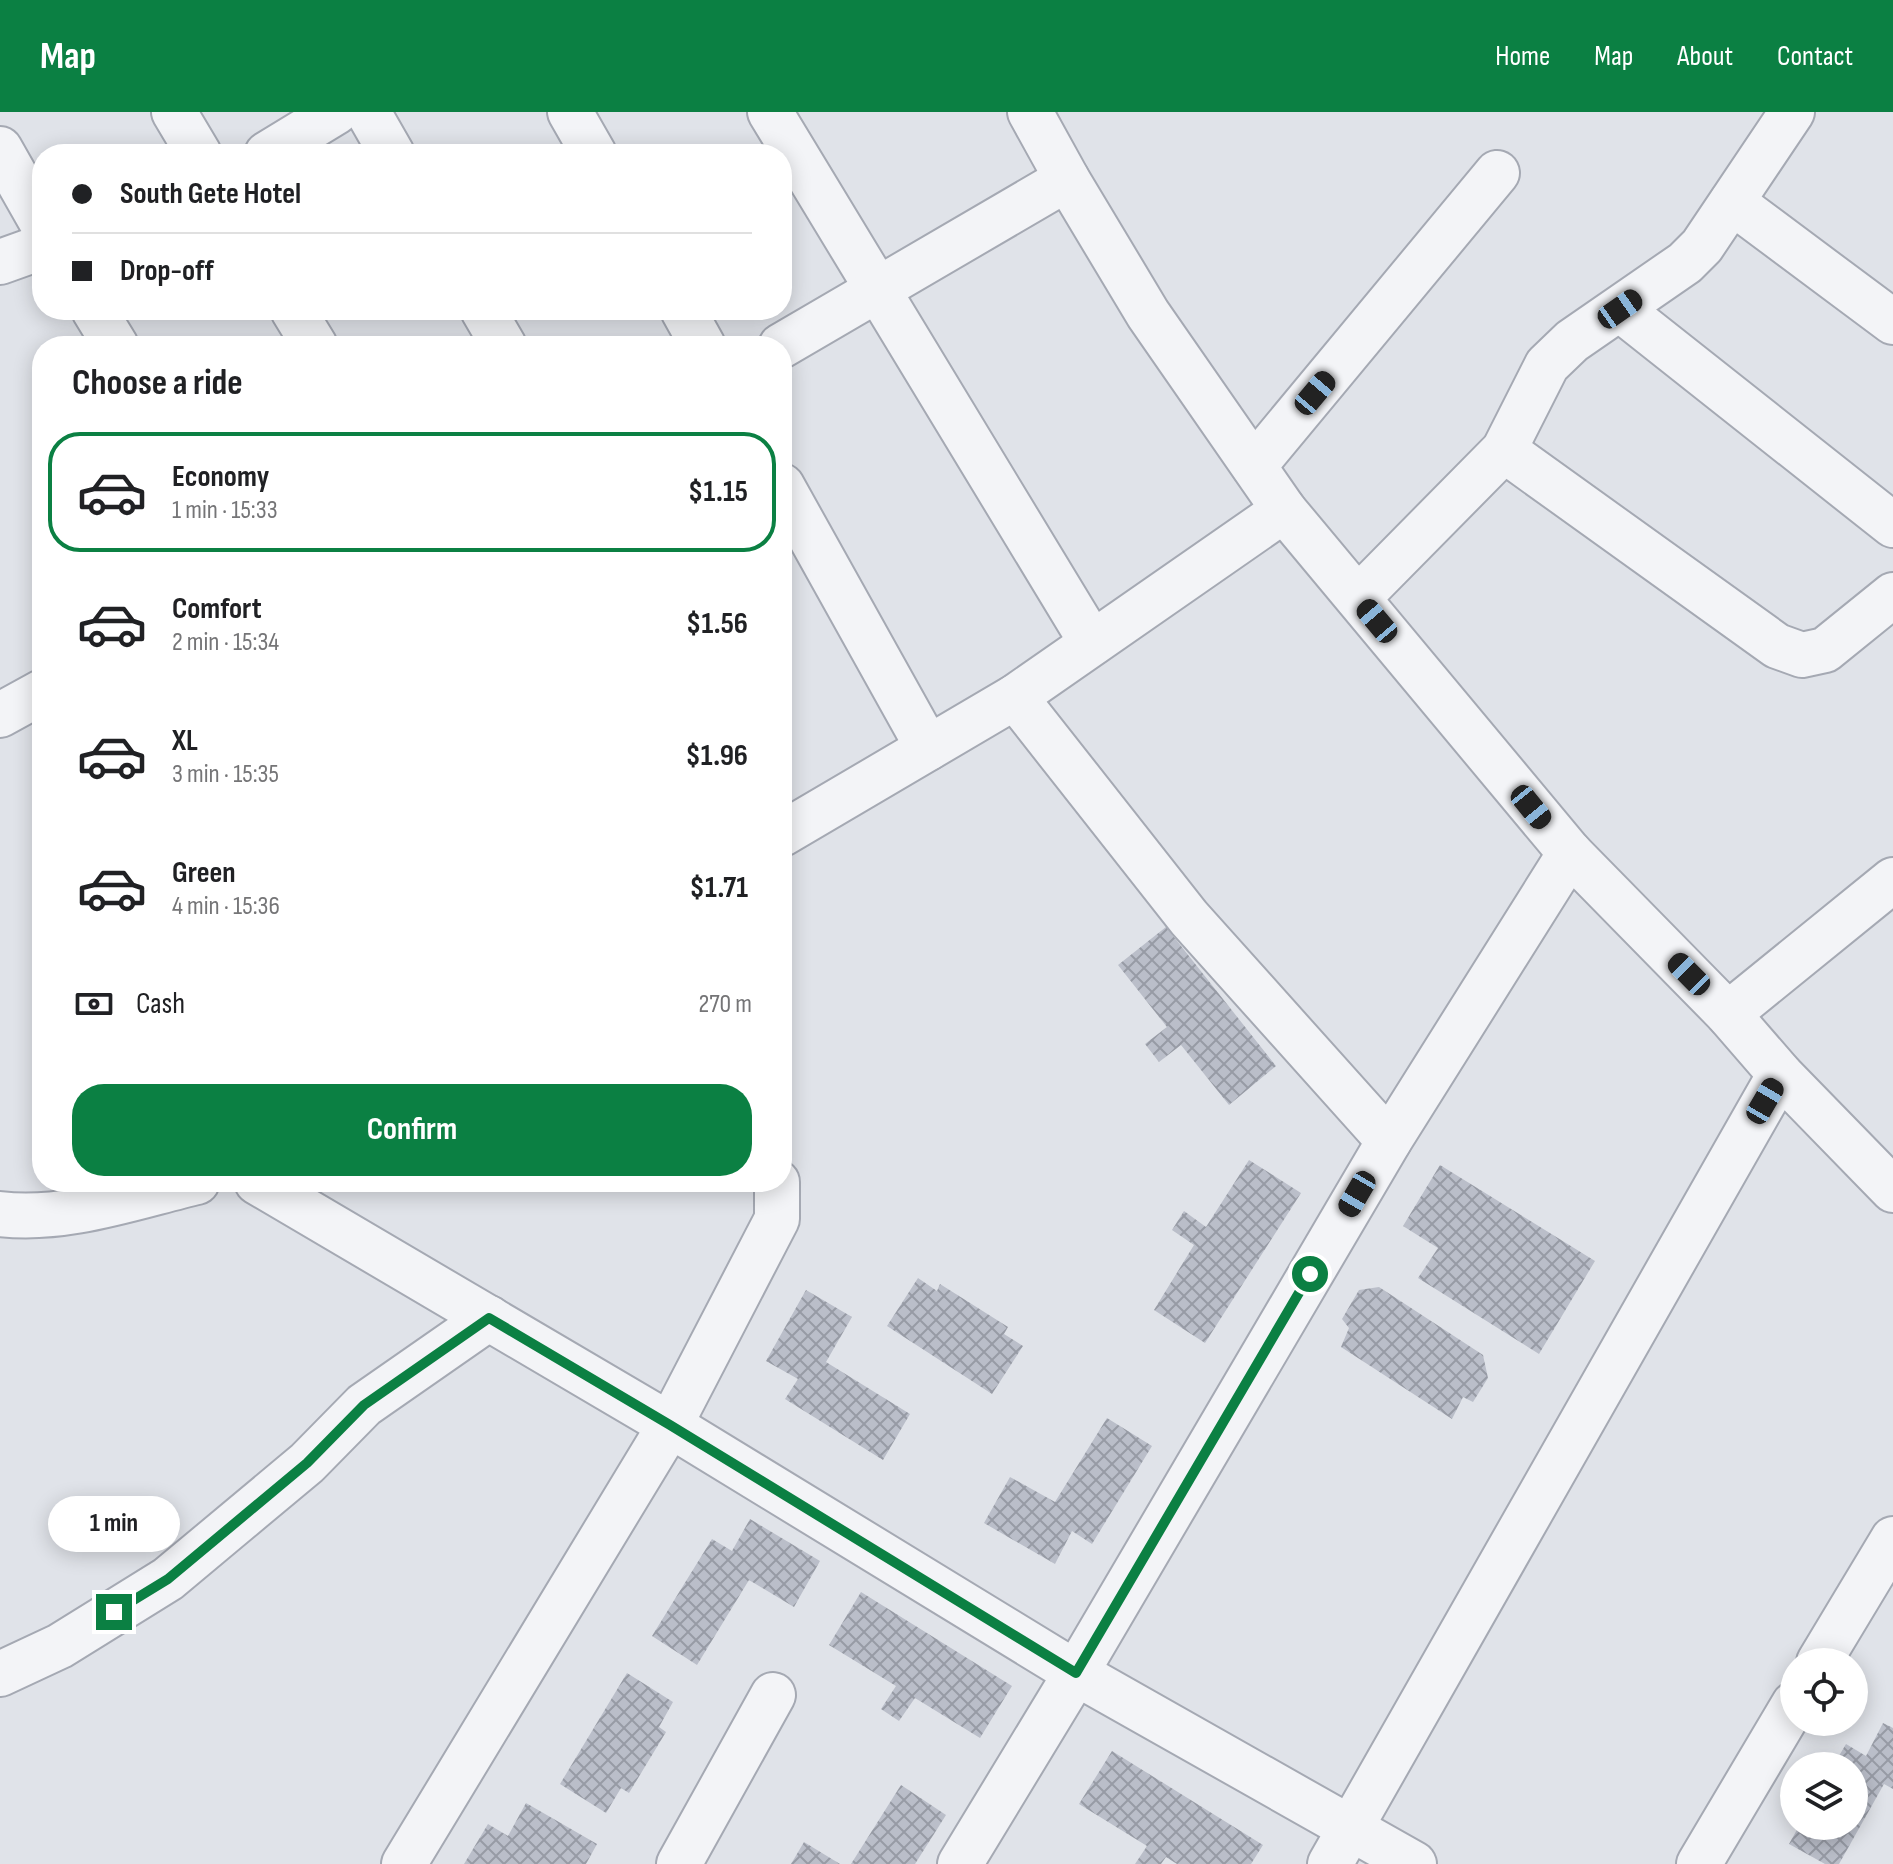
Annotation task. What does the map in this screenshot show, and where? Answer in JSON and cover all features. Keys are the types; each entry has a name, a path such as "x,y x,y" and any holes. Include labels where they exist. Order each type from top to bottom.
{"street":[{"path":"174,112 193,144"},
{"path":"283,144 336,112"},
{"path":"368,112 386,144"},
{"path":"570,112 588,144"},
{"path":"770,112 789,144"},
{"path":"1030,112 1148,314 1284,510 1570,853 1728,1014 1780,1074 1893,1190"},
{"path":"1358,598 1504,450 1547,365 1572,341 1685,263 1702,246 1792,112"},
{"path":"0,149 32,205"},
{"path":"792,149 1092,643"},
{"path":"1254,466 1497,173"},
{"path":"792,340 1067,179"},
{"path":"1732,202 1893,322"},
{"path":"0,262 32,251"},
{"path":"1620,309 1893,525"},
{"path":"1504,450 1777,646 1789,651 1802,655 1825,650 1893,595"},
{"path":"792,504 928,748"},
{"path":"792,824 1015,697 1284,510"},
{"path":"0,715 32,697"},
{"path":"1015,697 1189,918 1389,1141"},
{"path":"960,1864 1389,1141 1570,853"},
{"path":"1728,1014 1893,880"},
{"path":"1341,1846 1780,1074"},
{"path":"0,1214 65,1214 156,1192"},
{"path":"274,1192 670,1425 1076,1673 1341,1846 1414,1864"},
{"path":"404,1864 670,1425 777,1219 777,1192"},
{"path":"0,1674 60,1646 168,1579 307,1463 364,1405 489,1318"},
{"path":"1827,1648 1893,1539"},
{"path":"679,1864 773,1695"},
{"path":"1699,1864 1780,1728"}],"building":[{"path":"1166,927 1276,1066 1229,1105 1181,1045 1159,1062 1145,1044 1167,1027 1118,965"},
{"path":"1249,1160 1301,1193 1205,1343 1154,1310 1194,1245 1172,1230 1184,1211 1206,1227"},
{"path":"1440,1165 1595,1261 1539,1354 1418,1278 1438,1248 1403,1226"},
{"path":"918,1278 937,1291 940,1284 1008,1327 1004,1334 1023,1346 992,1394 887,1326"},
{"path":"1379,1287 1483,1355 1488,1378 1473,1402 1463,1397 1452,1419 1341,1347 1349,1328 1342,1319 1359,1290"},
{"path":"806,1290 852,1317 826,1362 910,1414 883,1460 785,1399 798,1379 766,1361"},
{"path":"1107,1418 1152,1446 1092,1544 1072,1531 1055,1564 984,1523 1010,1477 1055,1502"},
{"path":"750,1519 820,1561 794,1607 749,1580 697,1665 652,1636 712,1539 732,1551"},
{"path":"861,1592 1012,1686 980,1738 915,1698 899,1721 881,1709 896,1686 829,1645"},
{"path":"627,1673 673,1702 659,1727 666,1732 629,1793 621,1788 606,1813 560,1784"},
{"path":"1883,1723 1893,1728 1893,1789 1884,1784 1868,1812 1868,1752"},
{"path":"1846,1744 1859,1752 1841,1752"},
{"path":"1112,1751 1263,1845 1251,1864 1177,1864 1166,1857 1161,1864 1135,1864 1147,1846 1079,1804"},
{"path":"901,1785 946,1815 915,1864 851,1864"},
{"path":"526,1803 597,1844 586,1864 464,1864 488,1824 508,1836"},
{"path":"1791,1840 1852,1840 1839,1864 1825,1864 1789,1844"},
{"path":"804,1842 840,1864 791,1864"}],"route":[{"path":"114,1612 168,1579 307,1463 364,1405 489,1318 1076,1673 1310,1274"}]}
